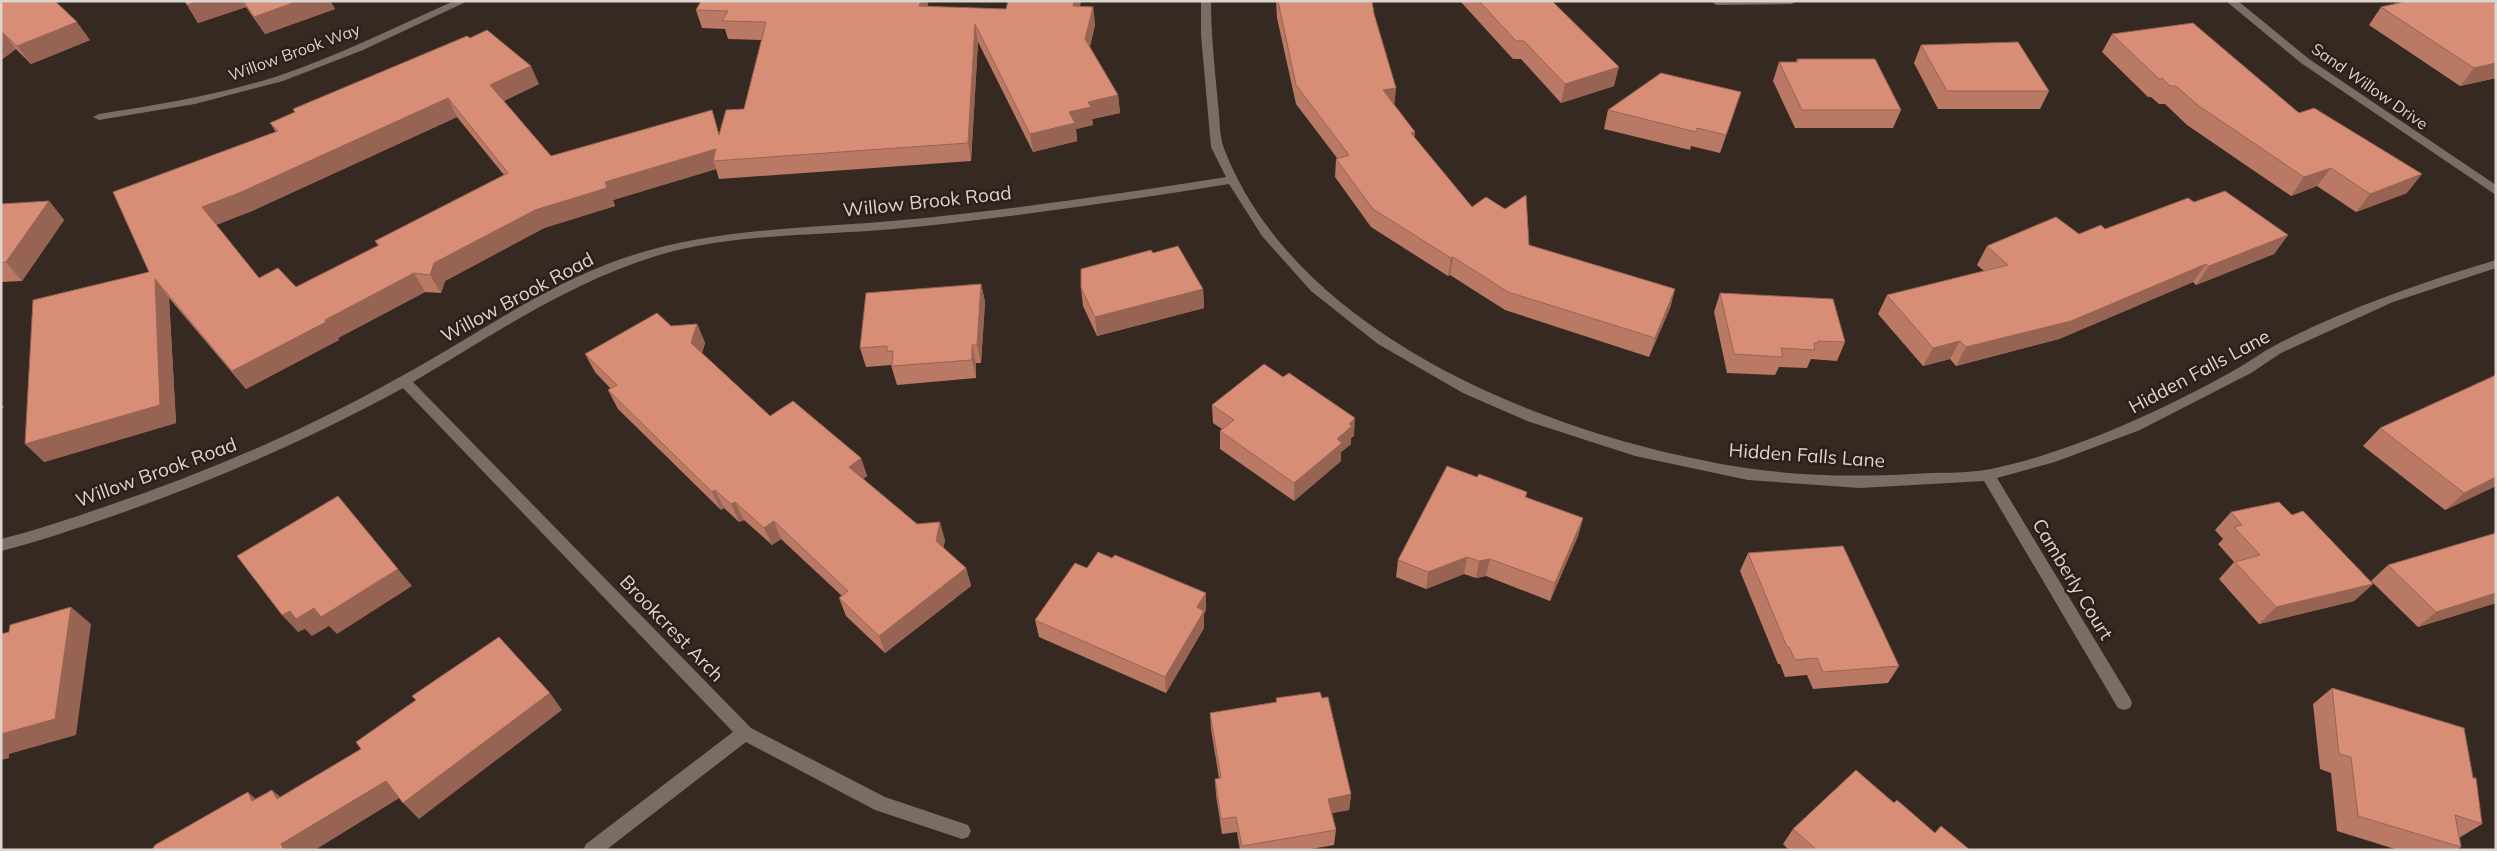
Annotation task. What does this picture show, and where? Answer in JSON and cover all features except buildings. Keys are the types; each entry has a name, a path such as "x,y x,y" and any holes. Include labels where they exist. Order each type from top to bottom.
{"street":[{"name":"Willow Brook Way","path":"99,118 177,106 254,87 324,62 463,1"},
{"name":"Hidden Falls Lane","path":"1206,1 1206,35 1217,147 1240,196 1266,232 1315,288 1383,341 1468,388 1532,416 1635,451 1748,474 1860,482 1988,475 2050,458 2136,426 2246,370 2276,350 2371,307 2496,264"},
{"path":"1716,2 1792,1"},
{"name":"Sand Willow Drive","path":"2231,1 2304,61 2496,191"},
{"name":"Willow Brook Road","path":"1,545 154,497 286,442 404,381 584,279 625,261 670,248 712,239 756,234 884,226 1065,206 1232,180"},
{"name":"Brookcrest Arch","path":"404,381 745,732 881,804 962,831"},
{"name":"Camberly Court","path":"1988,475 2124,703"},
{"path":"592,850 745,732"}]}
